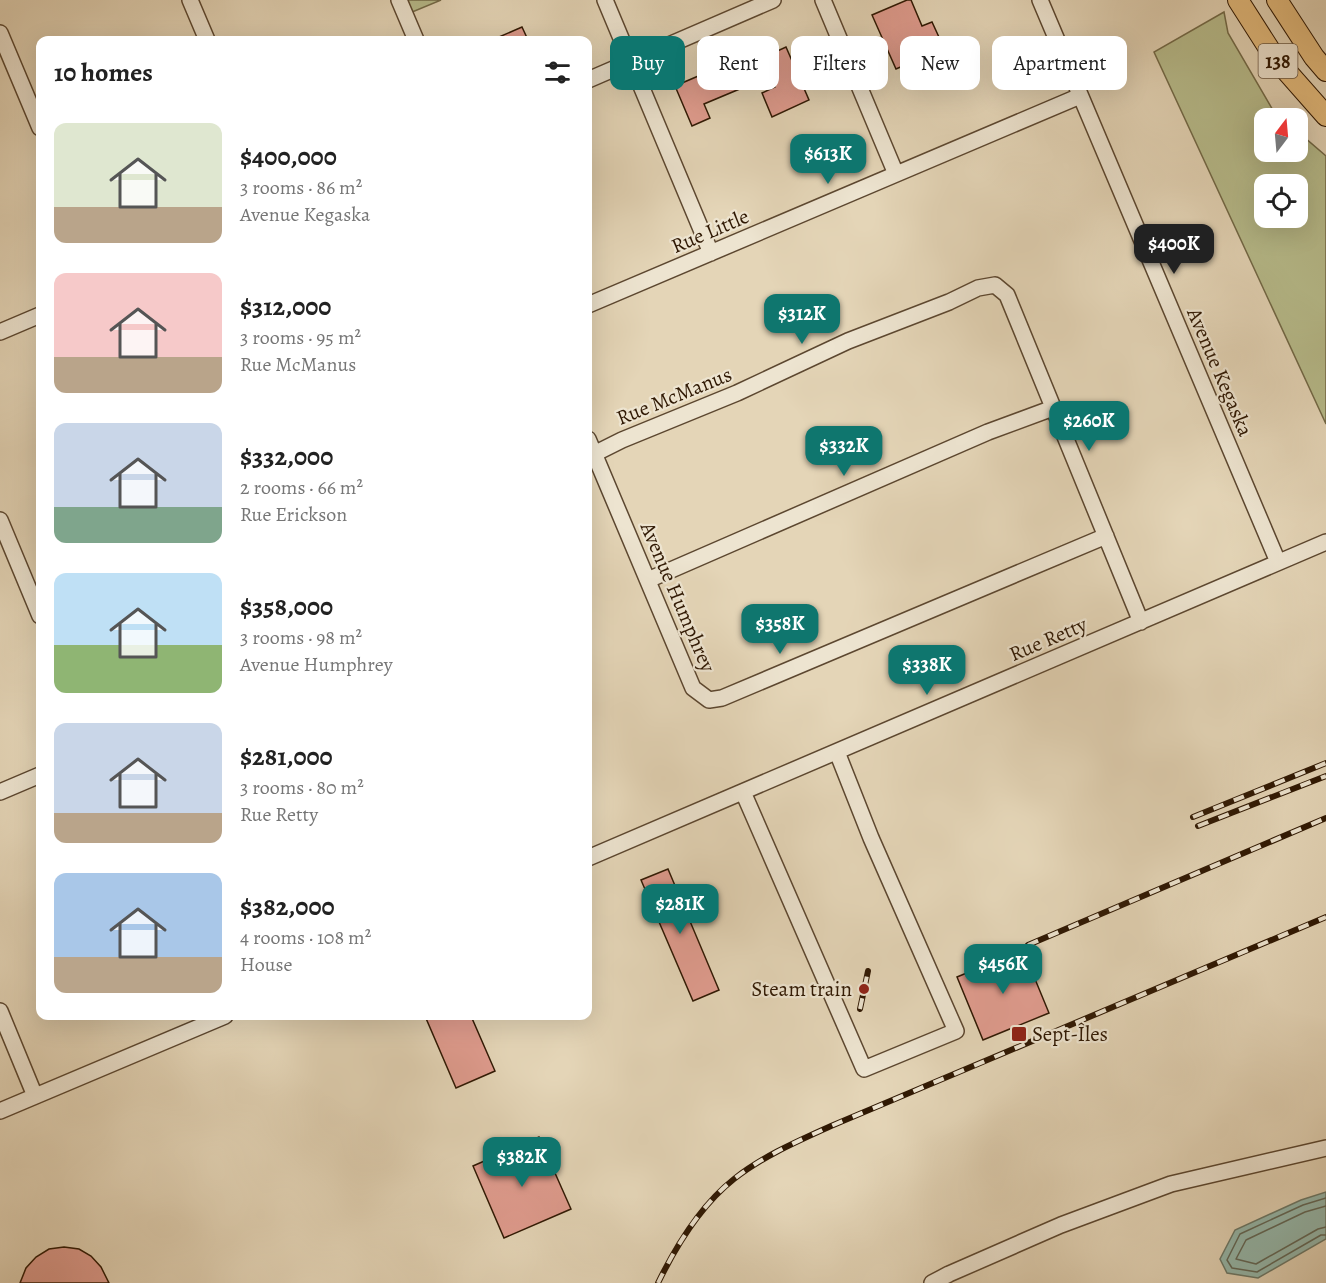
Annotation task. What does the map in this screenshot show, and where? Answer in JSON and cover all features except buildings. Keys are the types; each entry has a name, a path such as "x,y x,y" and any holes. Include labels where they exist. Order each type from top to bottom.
{"main road":[{"name":"138","path":"1238,0 1275,58 1326,116"},
{"name":"138","path":"1277,0 1314,57 1326,71"}],"street":[{"path":"190,0 205,36"},
{"path":"399,0 414,36"},
{"path":"605,0 620,36"},
{"path":"685,38 773,0"},
{"path":"823,0 896,174"},
{"name":"Avenue Kegaska","path":"1040,0 1278,562"},
{"path":"0,33 36,118"},
{"path":"592,78 610,70"},
{"path":"643,90 711,253"},
{"name":"Rue Little","path":"592,303 1080,96"},
{"name":"Rue McManus","path":"592,446 622,440 737,393 848,341 949,302 978,288 994,285 1007,296 1141,622"},
{"path":"0,332 36,317"},
{"path":"648,580 988,432 1053,408"},
{"name":"Avenue Humphrey","path":"592,448 693,688 709,700 722,698 1106,536"},
{"path":"0,520 36,606"},
{"name":"Rue Retty","path":"592,856 1326,542"},
{"path":"743,792 864,1069 956,1031 871,838 837,752"},
{"path":"0,792 36,777"},
{"path":"0,1011 36,1096"},
{"path":"0,1111 208,1020"},
{"path":"932,1283 1061,1225 1171,1184 1326,1148"}],"green space":[{"path":"399,0 441,0 405,15"},
{"path":"1224,12 1228,33 1272,108 1254,108 1254,162 1308,162 1308,141 1326,156 1326,424 1154,52"}],"water":[{"path":"1326,1192 1326,1239 1258,1278 1227,1273 1220,1259 1235,1230 1301,1200"}],"railway":[{"path":"1193,817 1326,763"},
{"path":"1198,826 1326,776"},
{"path":"1028,945 1326,818"},
{"path":"658,1283 681,1241 711,1201 734,1179 769,1156 831,1126 1326,917"},
{"path":"860,1009 868,971"}],"place":[{"name":"Steam train","path":"864,989"},
{"name":"Sept-Îles","path":"1019,1034"}]}
